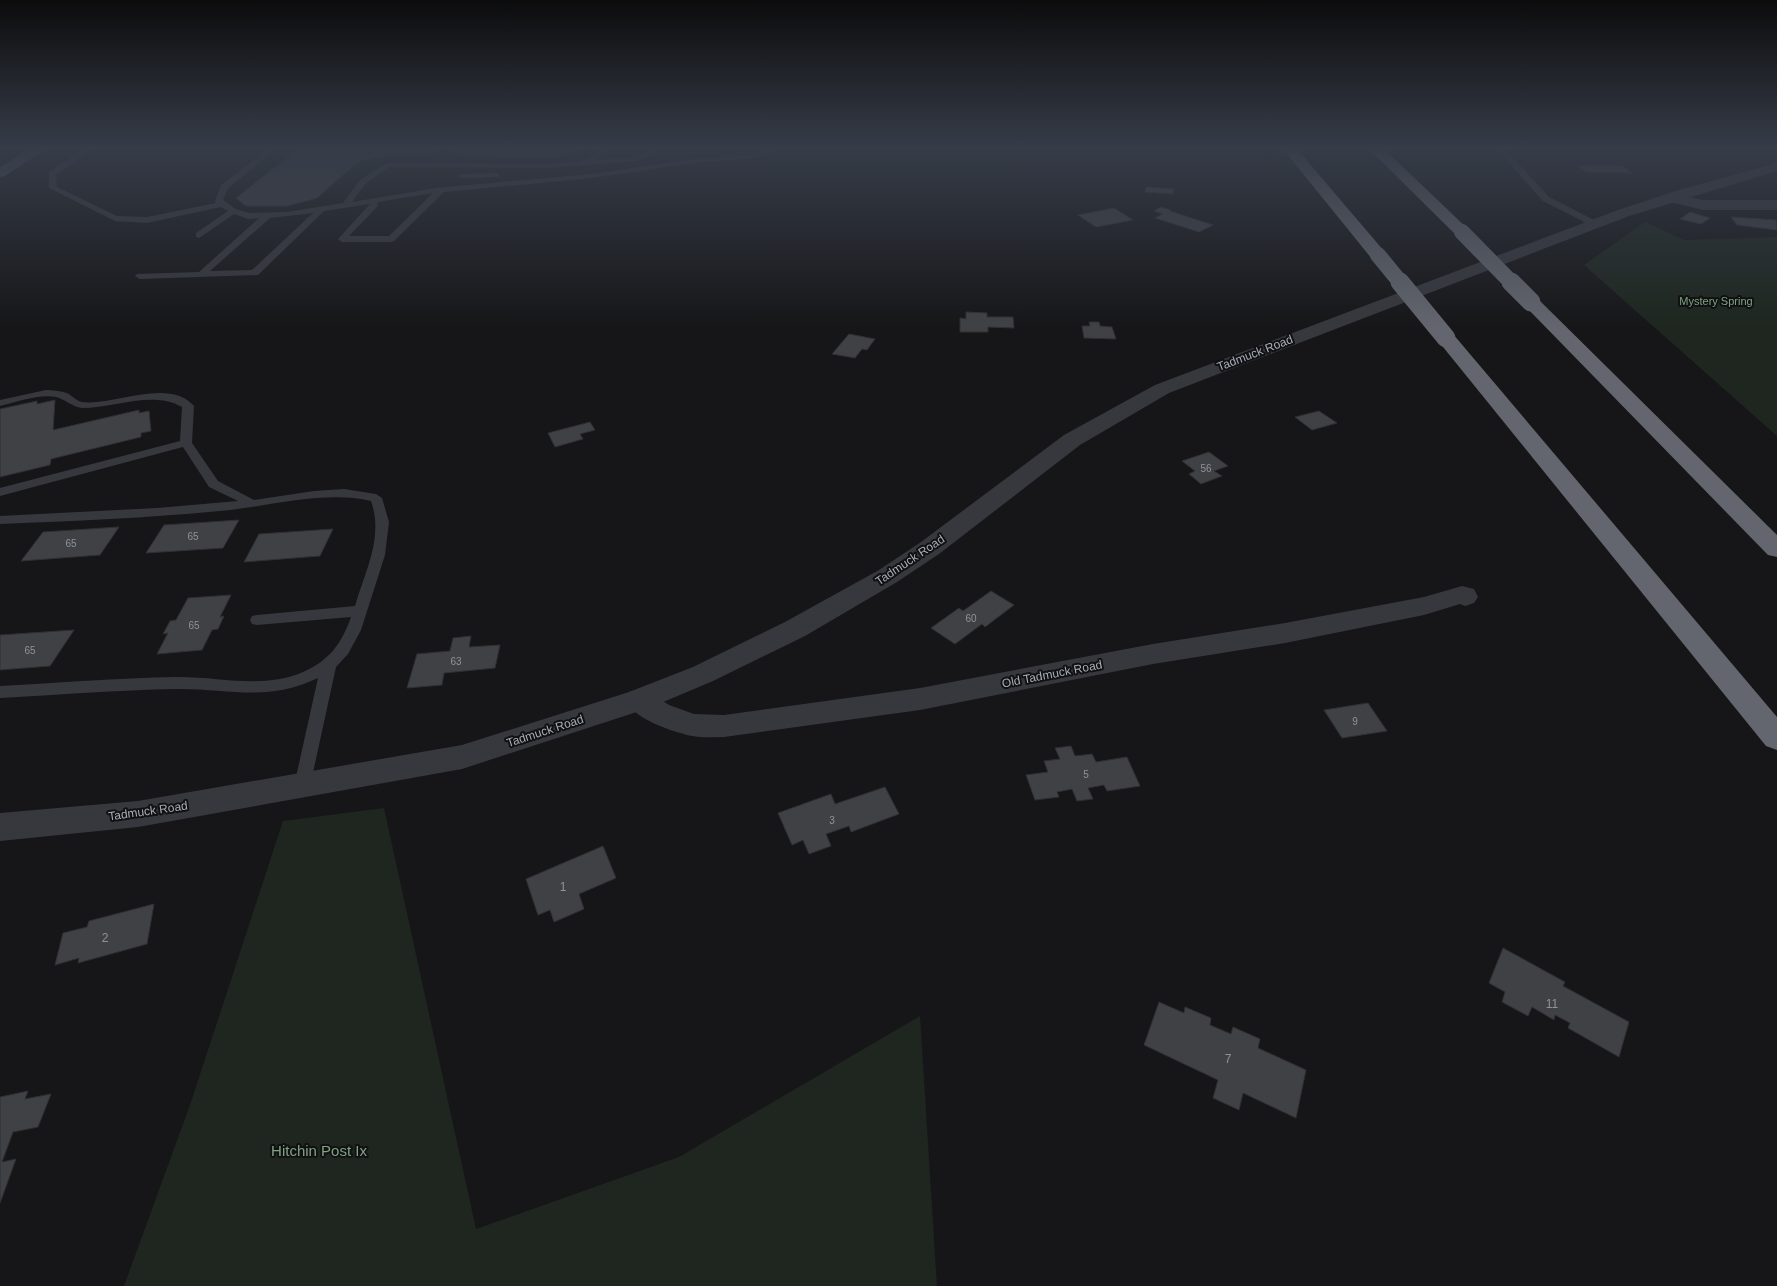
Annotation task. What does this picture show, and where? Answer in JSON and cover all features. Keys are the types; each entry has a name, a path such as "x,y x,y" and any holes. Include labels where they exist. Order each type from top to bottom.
{"highway":[{"path":"1340,209 1777,738"},
{"path":"1438,209 1777,549"}],"street":[{"name":"Tadmuck Road","path":"1,828 138,814 462,757 639,700 703,674 795,629 888,576 930,548 1072,440 1162,389 1594,224 1638,209"},
{"name":"Old Tadmuck Road","path":"639,700 659,713 693,725 724,726 920,699 1153,654 1285,634 1424,606 1462,595 1465,595 1465,597"}],"lane":[{"path":"96,209 115,218 147,220 199,209"},
{"path":"230,209 248,216 268,216 328,209"},
{"path":"370,209 342,239 391,239 422,209"},
{"path":"1565,209 1594,224"},
{"path":"140,276 255,273 322,210"},
{"path":"199,235 233,211"},
{"path":"202,274 268,216"},
{"path":"0,403 33,394 61,395 80,406 159,397 182,400 188,406 186,443 213,484 252,504"},
{"path":"0,492 186,443"},
{"path":"0,520 252,504 338,492 356,492 376,498 382,519 383,542 352,634 340,654 329,665 299,679 268,687 244,688 176,682 0,692"},
{"path":"257,620 359,611"},
{"path":"303,786 320,698 329,665"}],"green space":[{"name":"Mystery Spring","path":"1645,222 1684,240 1777,237 1777,436 1584,265"},
{"name":"Hitchin Post Ix","path":"384,808 476,1229 679,1157 920,1016 937,1286 124,1286 190,1105 283,821"}],"building":[{"path":"1116,209 1133,220 1096,227 1078,215"},
{"path":"1168,209 1213,225 1199,232 1155,218 1163,214 1154,211"},
{"path":"1690,212 1710,218 1701,224 1680,219"},
{"path":"1731,217 1776,220 1777,230 1737,225"},
{"path":"966,312 987,313 987,317 1013,317 1014,328 988,327 988,332 960,332 960,318 966,319"},
{"path":"1089,322 1099,322 1100,326 1112,327 1116,339 1084,338 1082,326 1090,326"},
{"path":"849,334 875,339 867,350 862,349 855,358 832,354"},
{"path":"55,400 53,430 139,410 139,413 149,411 151,431 141,433 141,437 51,459 50,465 0,477 0,409 37,401 37,404"},
{"path":"1319,411 1337,423 1312,430 1295,417"},
{"path":"590,422 595,430 580,434 583,439 555,447 548,433"},
{"path":"1209,452 1228,466 1214,471 1222,476 1201,484 1189,474 1195,471 1182,461"},
{"path":"239,520 223,548 146,553 164,525"},
{"path":"119,527 100,555 21,561 43,532"},
{"path":"333,529 320,556 244,562 259,534"},
{"path":"991,591 1014,605 985,627 982,624 955,644 931,628 959,608 963,611"},
{"path":"231,595 220,617 224,616 218,629 212,630 202,650 157,654 168,633 163,634 170,621 176,620 188,598"},
{"path":"74,630 50,666 0,670 0,635"},
{"path":"471,636 469,647 500,645 495,668 444,673 442,685 407,688 417,654 450,651 453,638"},
{"path":"1368,703 1387,731 1342,738 1324,710"},
{"path":"1071,746 1075,756 1092,754 1096,762 1127,757 1140,786 1107,791 1104,785 1088,788 1093,799 1077,801 1072,789 1057,792 1059,797 1035,800 1026,775 1048,772 1044,761 1060,759 1055,748"},
{"path":"885,787 899,814 851,832 849,826 826,834 831,846 809,854 803,840 792,845 778,813 831,794 835,804"},
{"path":"603,846 616,878 579,894 584,909 554,922 550,910 538,915 526,879"},
{"path":"154,904 147,944 78,963 79,958 55,965 63,933 87,927 89,921"},
{"path":"1503,948 1565,982 1563,986 1629,1022 1619,1057 1568,1028 1570,1023 1555,1015 1554,1020 1532,1007 1528,1016 1502,1002 1505,992 1489,983"},
{"path":"1159,1002 1184,1013 1185,1007 1211,1018 1210,1025 1231,1034 1233,1027 1260,1039 1258,1048 1306,1070 1296,1118 1243,1093 1239,1110 1213,1098 1218,1080 1144,1045"},
{"path":"28,1091 25,1099 51,1094 38,1127 13,1132 2,1162 16,1159 0,1203 0,1097"}]}
